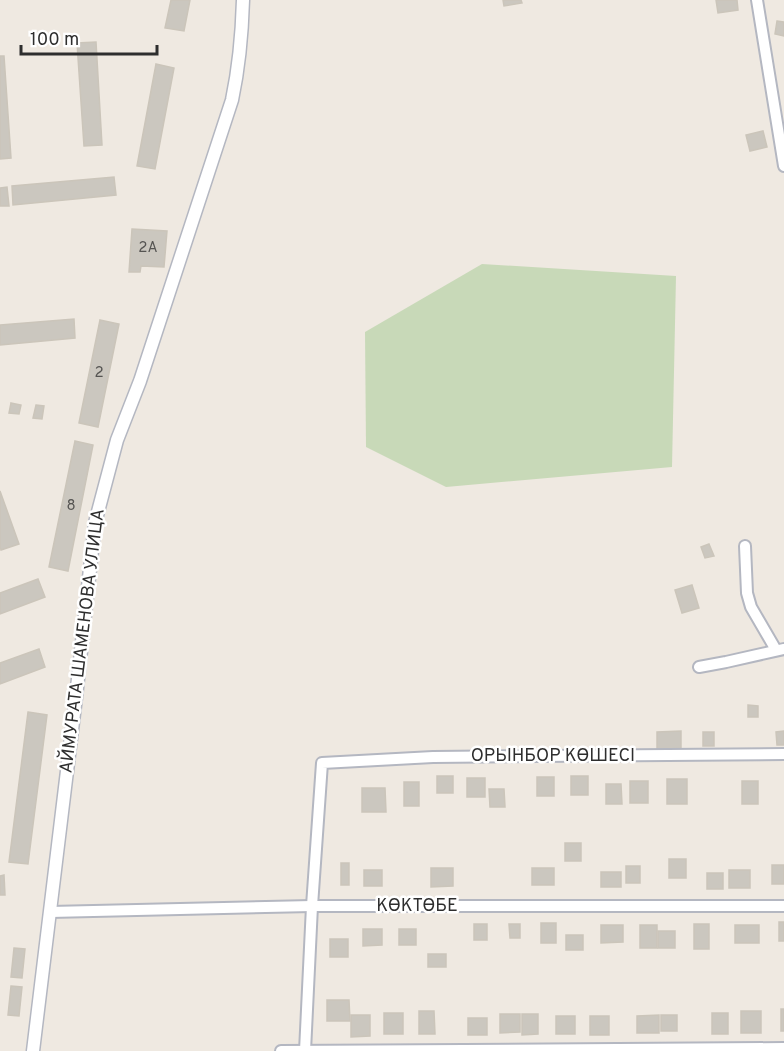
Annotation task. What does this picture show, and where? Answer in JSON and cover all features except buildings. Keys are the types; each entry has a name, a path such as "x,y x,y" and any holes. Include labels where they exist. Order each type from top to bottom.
{"street":[{"name":"АЙМУРАТА ШАМЕНОВА УЛИЦА","path":"33,1051 95,523 117,440 140,381 232,100 241,39 243,0"},
{"path":"757,0 784,166"},
{"path":"699,667 780,650 751,608 747,593 745,546"},
{"name":"ОРЫНБОР КӨШЕСІ","path":"312,906 322,763 433,757 784,754"},
{"name":"КӨКТӨБЕ","path":"50,912 312,906 784,906"},
{"path":"305,1051 312,906"},
{"path":"282,1051 784,1048"}],"green space":[{"path":"482,264 676,276 672,467 446,487 366,447 365,332"}]}
